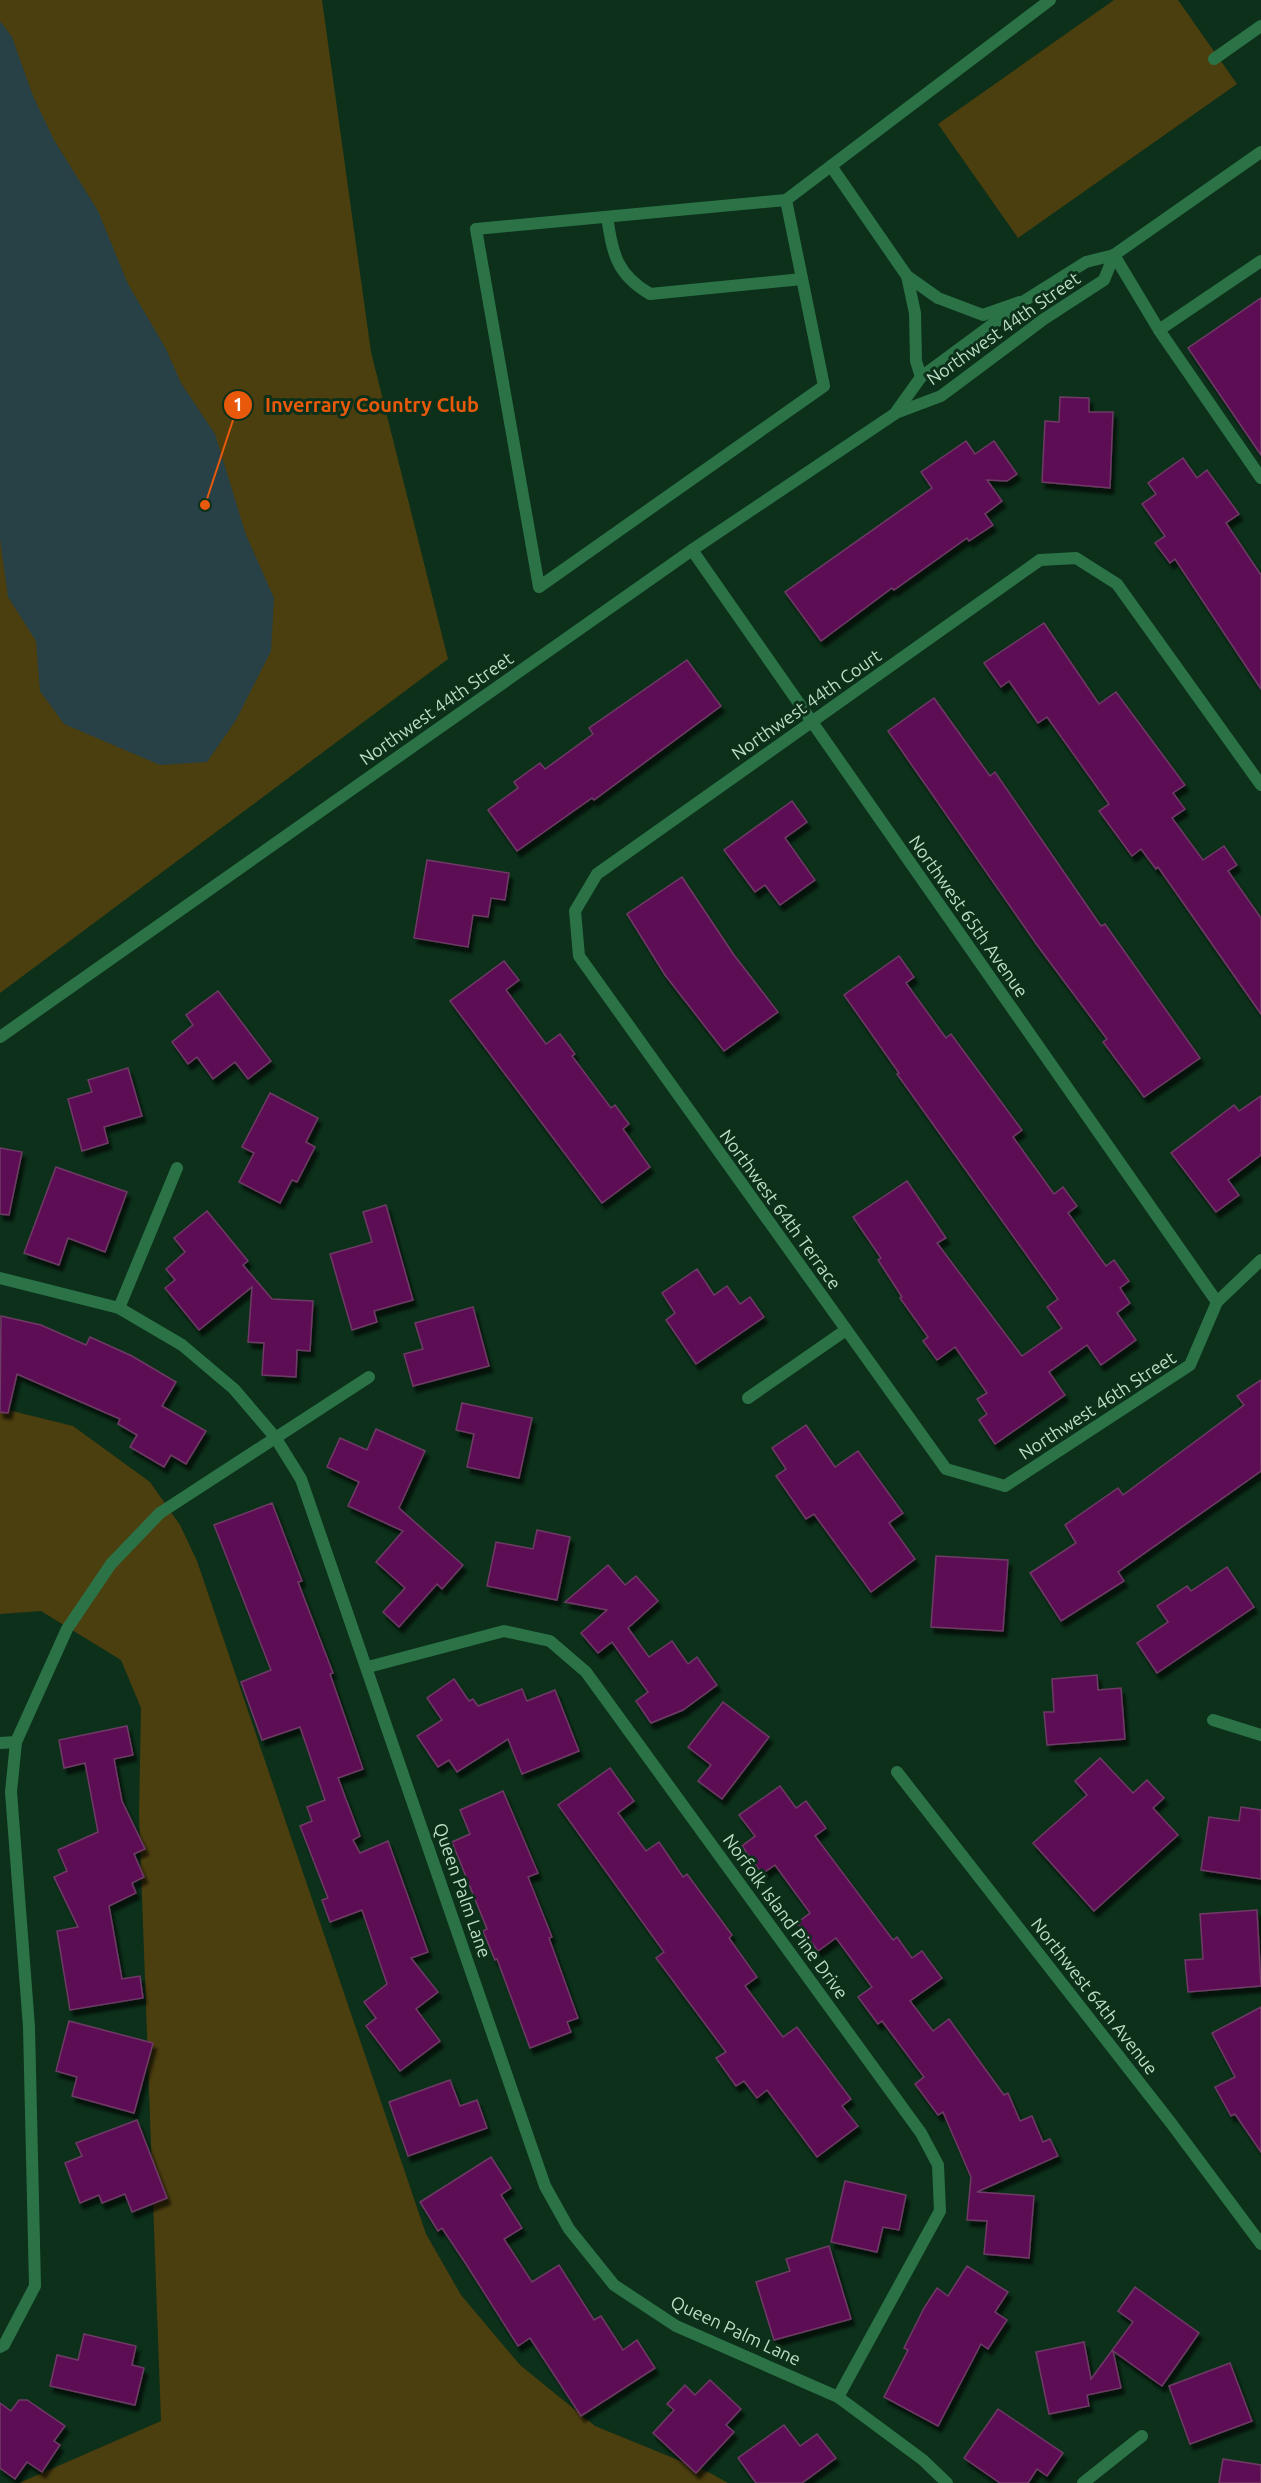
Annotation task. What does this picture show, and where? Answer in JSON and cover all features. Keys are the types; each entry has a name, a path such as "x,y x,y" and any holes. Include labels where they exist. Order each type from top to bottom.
{"street":[{"path":"786,200 824,386 539,587 476,230 786,200 1050,0"},
{"path":"1214,59 1261,26"},
{"name":"Northwest 44th Street","path":"896,413 921,377 1024,301 1086,262 1114,255 1261,152"},
{"path":"831,166 907,276 938,298 983,315 1024,301"},
{"path":"607,217 614,259 633,284 650,294 802,279"},
{"path":"1114,255 1159,330 1261,478"},
{"name":"Northwest 44th Street","path":"0,1037 692,550 896,413 941,396 1044,319 1104,280 1114,255"},
{"path":"1159,330 1261,261"},
{"path":"907,276 915,313 916,361 921,377"},
{"name":"Northwest 65th Avenue","path":"692,550 1217,1302"},
{"name":"Northwest 44th Court","path":"575,910 597,874 1040,560 1077,558 1118,584 1261,785"},
{"name":"Northwest 64th Terrace","path":"575,910 579,956 946,1469 1005,1486"},
{"path":"118,1308 177,1168"},
{"name":"Northwest 46th Street","path":"1005,1486 1190,1365 1217,1302 1261,1260"},
{"name":"Queen Palm Lane","path":"0,1278 118,1308 182,1345 234,1389 275,1437 301,1479 368,1667 545,2186 569,2229 614,2285 676,2326 838,2397 923,2460 947,2483"},
{"path":"748,1398 846,1330"},
{"path":"0,2347 4,2345 35,2286 29,2027 11,1792 16,1742 68,1629 111,1564 160,1514 369,1377"},
{"name":"Norfolk Island Pine Drive","path":"368,1667 504,1630 550,1641 586,1672 921,2133 938,2165 940,2211 838,2397"},
{"path":"1213,1720 1261,1735"},
{"path":"0,1743 16,1742"},
{"name":"Northwest 64th Avenue","path":"897,1772 1171,2123 1261,2244"},
{"path":"1083,2483 1142,2436"}],"shaded area":[{"path":"0,0 322,0 371,352 448,659 0,993"},
{"path":"1114,0 1178,0 1237,84 1018,238 938,124"},
{"path":"0,1408 73,1426 150,1482 180,1525 197,1561 426,2234 461,2295 520,2365 595,2426 710,2473 728,2483 19,2483 161,2421 139,1814 141,1708 121,1660 41,1611 0,1614"}],"water":[{"path":"0,21 12,37 33,96 54,140 98,211 128,284 166,349 181,383 215,434 246,535 274,598 271,651 236,720 207,762 160,765 64,724 40,691 36,641 8,597 0,539"}],"building":[{"path":"1261,298 1261,455 1188,348"},
{"path":"1060,397 1089,398 1089,412 1113,412 1110,488 1042,482 1045,421 1059,422"},
{"path":"966,441 975,454 994,441 1017,474 1007,481 987,480 1002,501 985,514 993,525 969,541 967,538 894,590 892,588 821,641 785,592 932,488 921,472"},
{"path":"1183,458 1197,478 1207,470 1239,514 1226,523 1261,575 1261,689 1175,559 1170,563 1155,543 1165,536 1142,504 1156,494 1148,483"},
{"path":"1044,623 1099,704 1116,692 1185,785 1173,793 1185,809 1172,818 1203,860 1224,846 1237,865 1228,871 1261,918 1261,1014 1158,867 1156,869 1141,849 1132,856 1099,811 1109,804 1047,717 1038,723 1009,681 1001,687 984,663"},
{"path":"687,660 721,706 594,800 592,798 517,851 488,810 518,788 514,782 540,763 545,769 593,734 589,728"},
{"path":"934,698 990,776 995,772 1101,926 1105,924 1200,1058 1144,1097 1103,1042 1107,1039 1037,945 888,731"},
{"path":"792,801 807,822 785,838 815,880 780,905 765,885 755,892 724,850"},
{"path":"427,860 509,873 505,900 491,898 488,917 473,915 468,947 414,938"},
{"path":"682,877 734,955 778,1012 724,1051 665,975 627,914"},
{"path":"899,956 914,977 906,983 946,1038 951,1034 1022,1130 1013,1137 1054,1194 1063,1187 1077,1206 1068,1213 1106,1266 1114,1260 1129,1281 1120,1288 1130,1303 1117,1313 1136,1340 1101,1365 1087,1345 1049,1372 1065,1395 995,1444 979,1420 987,1414 977,1399 987,1393 955,1347 937,1360 923,1341 928,1337 900,1298 902,1297 878,1260 881,1258 853,1217 907,1181 946,1238 937,1243 1022,1356 1062,1328 1047,1307 1058,1299 897,1074 899,1073 844,995"},
{"path":"504,961 519,980 506,990 546,1044 560,1034 575,1054 572,1056 611,1108 615,1105 629,1124 623,1129 650,1167 602,1203 450,1001"},
{"path":"218,991 271,1061 248,1079 235,1062 213,1079 197,1057 188,1064 172,1042 193,1025 186,1015"},
{"path":"128,1068 142,1116 104,1127 108,1143 82,1151 68,1099 92,1092 88,1080"},
{"path":"270,1093 318,1118 306,1142 315,1147 297,1182 292,1180 280,1203 239,1182 254,1153 242,1147"},
{"path":"1261,1096 1261,1155 1228,1180 1239,1195 1216,1212 1171,1153 1234,1105 1239,1111"},
{"path":"0,1148 22,1152 9,1215 0,1214"},
{"path":"56,1167 127,1192 105,1252 68,1238 59,1265 24,1253"},
{"path":"386,1205 413,1300 374,1311 377,1322 352,1330 330,1254 372,1242 363,1212"},
{"path":"207,1211 248,1261 243,1265 272,1299 313,1301 310,1351 297,1350 296,1377 262,1375 264,1343 248,1342 252,1287 199,1330 165,1288 175,1280 166,1269 185,1252 174,1238"},
{"path":"697,1269 714,1295 727,1286 740,1304 750,1297 764,1317 696,1364 666,1320 675,1313 662,1293"},
{"path":"473,1307 489,1366 413,1386 404,1354 423,1349 415,1323"},
{"path":"1,1316 41,1325 86,1345 90,1337 132,1356 176,1382 162,1406 206,1431 186,1464 171,1455 164,1467 130,1447 137,1435 118,1424 120,1419 17,1374 8,1413 0,1412"},
{"path":"1261,1380 1261,1471 1118,1572 1124,1581 1061,1621 1030,1573 1076,1543 1065,1525 1118,1488 1123,1495 1244,1405 1237,1396"},
{"path":"462,1403 532,1418 519,1478 467,1467 474,1434 456,1430"},
{"path":"806,1425 835,1467 858,1451 903,1513 889,1523 915,1559 871,1592 814,1514 806,1519 776,1476 786,1469 772,1448"},
{"path":"376,1429 425,1451 399,1508 463,1565 442,1589 437,1584 399,1627 383,1612 405,1588 376,1562 403,1531 348,1506 359,1482 327,1467 340,1438 367,1450"},
{"path":"272,1503 302,1581 298,1582 333,1673 330,1674 363,1769 338,1778 360,1836 353,1840 360,1853 388,1841 428,1952 411,1958 438,1992 416,2009 440,2041 400,2071 366,2026 376,2018 364,2002 387,1984 362,1910 330,1922 322,1900 328,1898 300,1826 312,1821 307,1807 325,1800 300,1727 262,1740 241,1682 271,1670 214,1525"},
{"path":"537,1530 570,1537 557,1600 487,1586 496,1542 533,1549"},
{"path":"936,1556 1008,1560 1003,1631 931,1627"},
{"path":"608,1565 625,1585 636,1576 658,1601 628,1628 649,1657 672,1641 688,1664 697,1657 717,1685 683,1710 651,1723 636,1701 648,1692 612,1642 598,1653 581,1633 607,1610 565,1602"},
{"path":"1227,1567 1254,1607 1157,1673 1137,1643 1168,1622 1157,1606 1187,1586 1191,1591"},
{"path":"1097,1675 1098,1690 1121,1688 1125,1739 1047,1745 1044,1712 1054,1712 1052,1679"},
{"path":"454,1679 469,1701 473,1699 478,1706 522,1689 527,1701 555,1690 579,1751 522,1774 508,1739 457,1772 449,1760 438,1767 417,1736 442,1720 427,1698"},
{"path":"723,1702 769,1737 722,1799 698,1781 711,1765 688,1747"},
{"path":"127,1726 133,1755 114,1759 122,1801 145,1849 134,1854 144,1877 132,1883 136,1893 109,1906 122,1979 140,1976 143,1998 70,2010 57,1931 78,1927 54,1877 67,1871 58,1850 98,1832 85,1763 64,1768 59,1740"},
{"path":"1100,1758 1133,1793 1147,1780 1164,1798 1153,1808 1178,1835 1094,1911 1033,1843 1087,1795 1075,1781"},
{"path":"610,1768 634,1801 618,1813 646,1851 659,1842 683,1877 687,1874 732,1935 729,1938 757,1977 745,1986 783,2037 797,2027 851,2099 842,2106 858,2126 817,2157 767,2090 757,2098 744,2081 736,2086 716,2058 726,2052 656,1958 664,1952 558,1805"},
{"path":"780,1786 796,1808 806,1801 826,1828 815,1836 893,1940 897,1937 912,1958 922,1951 942,1978 910,2001 933,2031 949,2019 1004,2095 1008,2093 1020,2121 1032,2116 1043,2142 1050,2139 1058,2156 977,2192 1034,2196 1029,2258 984,2254 987,2221 967,2220 971,2177 943,2112 938,2115 915,2084 924,2077 882,2021 878,2024 858,1997 872,1987 836,1938 818,1951 797,1923 810,1913 775,1865 762,1874 742,1846 755,1836 739,1815"},
{"path":"503,1791 538,1873 528,1877 552,1937 549,1938 578,2018 567,2022 571,2032 530,2048 497,1959 495,1960 483,1931 487,1929 452,1842 470,1834 460,1810"},
{"path":"1241,1807 1261,1810 1261,1879 1201,1870 1209,1817 1239,1821"},
{"path":"1257,1910 1261,1986 1188,1992 1185,1960 1203,1959 1200,1914"},
{"path":"1261,2007 1261,2152 1235,2114 1231,2116 1215,2087 1235,2077 1212,2033"},
{"path":"69,2021 153,2043 134,2113 72,2096 77,2077 56,2071"},
{"path":"450,2080 460,2106 477,2100 487,2128 408,2156 389,2102"},
{"path":"137,2120 167,2198 132,2212 125,2194 102,2203 99,2195 80,2203 65,2163 82,2156 76,2143"},
{"path":"491,2157 511,2188 501,2195 522,2228 504,2239 532,2282 559,2265 594,2320 601,2316 623,2350 637,2340 655,2368 581,2416 530,2338 518,2346 442,2228 438,2231 420,2202"},
{"path":"845,2181 906,2195 899,2230 883,2227 877,2252 831,2242"},
{"path":"829,2246 851,2319 774,2340 756,2282 790,2271 786,2259"},
{"path":"967,2266 1008,2292 995,2312 1007,2320 988,2349 981,2344 938,2426 884,2397 908,2350 904,2348 924,2308 937,2288 948,2296"},
{"path":"1135,2287 1199,2333 1162,2386 1113,2351 1121,2388 1087,2395 1089,2406 1049,2414 1036,2352 1084,2342 1091,2379 1133,2322 1118,2311"},
{"path":"84,2334 136,2346 132,2365 144,2368 135,2405 50,2386 57,2355 78,2360"},
{"path":"1230,2363 1252,2421 1190,2444 1169,2386"},
{"path":"710,2380 741,2409 726,2425 734,2432 696,2473 653,2433 674,2410 667,2404 685,2385 695,2395"},
{"path":"19,2400 27,2400 65,2426 54,2441 60,2445 42,2472 27,2462 15,2479 0,2468 0,2403 11,2411"},
{"path":"998,2409 1063,2453 1047,2476 1037,2469 1028,2483 1000,2483 964,2458"},
{"path":"784,2425 800,2446 817,2434 836,2458 802,2483 756,2483 738,2458"},
{"path":"1223,2459 1261,2465 1261,2483 1219,2483"}],"place":[{"name":"Inverrary Country Club","path":"205,505"}]}
